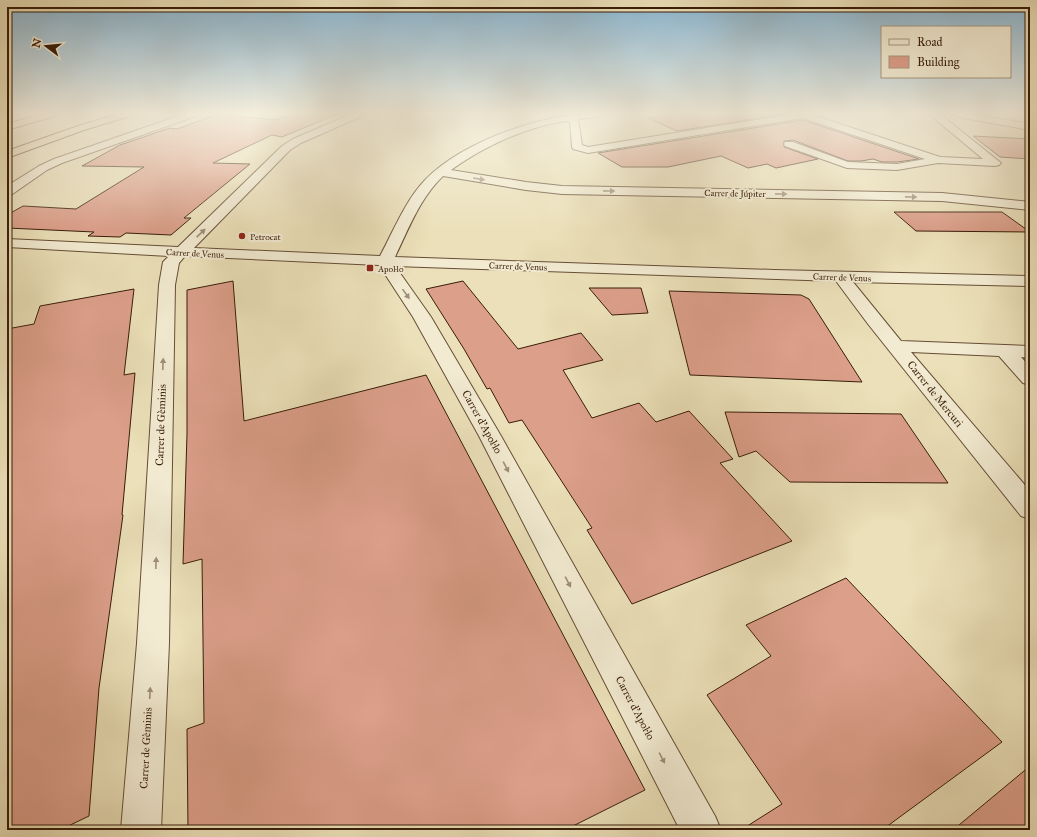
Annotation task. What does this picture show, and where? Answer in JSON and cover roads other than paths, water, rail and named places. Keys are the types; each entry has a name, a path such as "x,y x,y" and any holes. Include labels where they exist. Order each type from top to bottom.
{"street":[{"path":"7,192 43,168 81,153"},
{"name":"Carrer de Gèminis","path":"141,830 153,643 167,286 171,262 281,153"},
{"path":"385,262 416,201 429,183 441,172 472,153"},
{"path":"814,153 847,165 897,167 939,160 995,163 983,153"},
{"path":"918,153 939,160"},
{"name":"Carrer de Júpiter","path":"441,172 526,186 562,190 942,197 1030,206"},
{"name":"Carrer de Venus","path":"7,243 385,262 841,277 1030,281"},
{"name":"Carrer d'Apol·lo","path":"385,262 422,317 490,436 701,830"},
{"name":"Carrer de Mercuri","path":"841,277 1030,509"},
{"path":"896,346 1030,352"},
{"path":"1005,351 1030,379"}],"place":[{"name":"Petrocat","path":"242,236"},
{"name":"Apol·lo","path":"370,268"}]}
